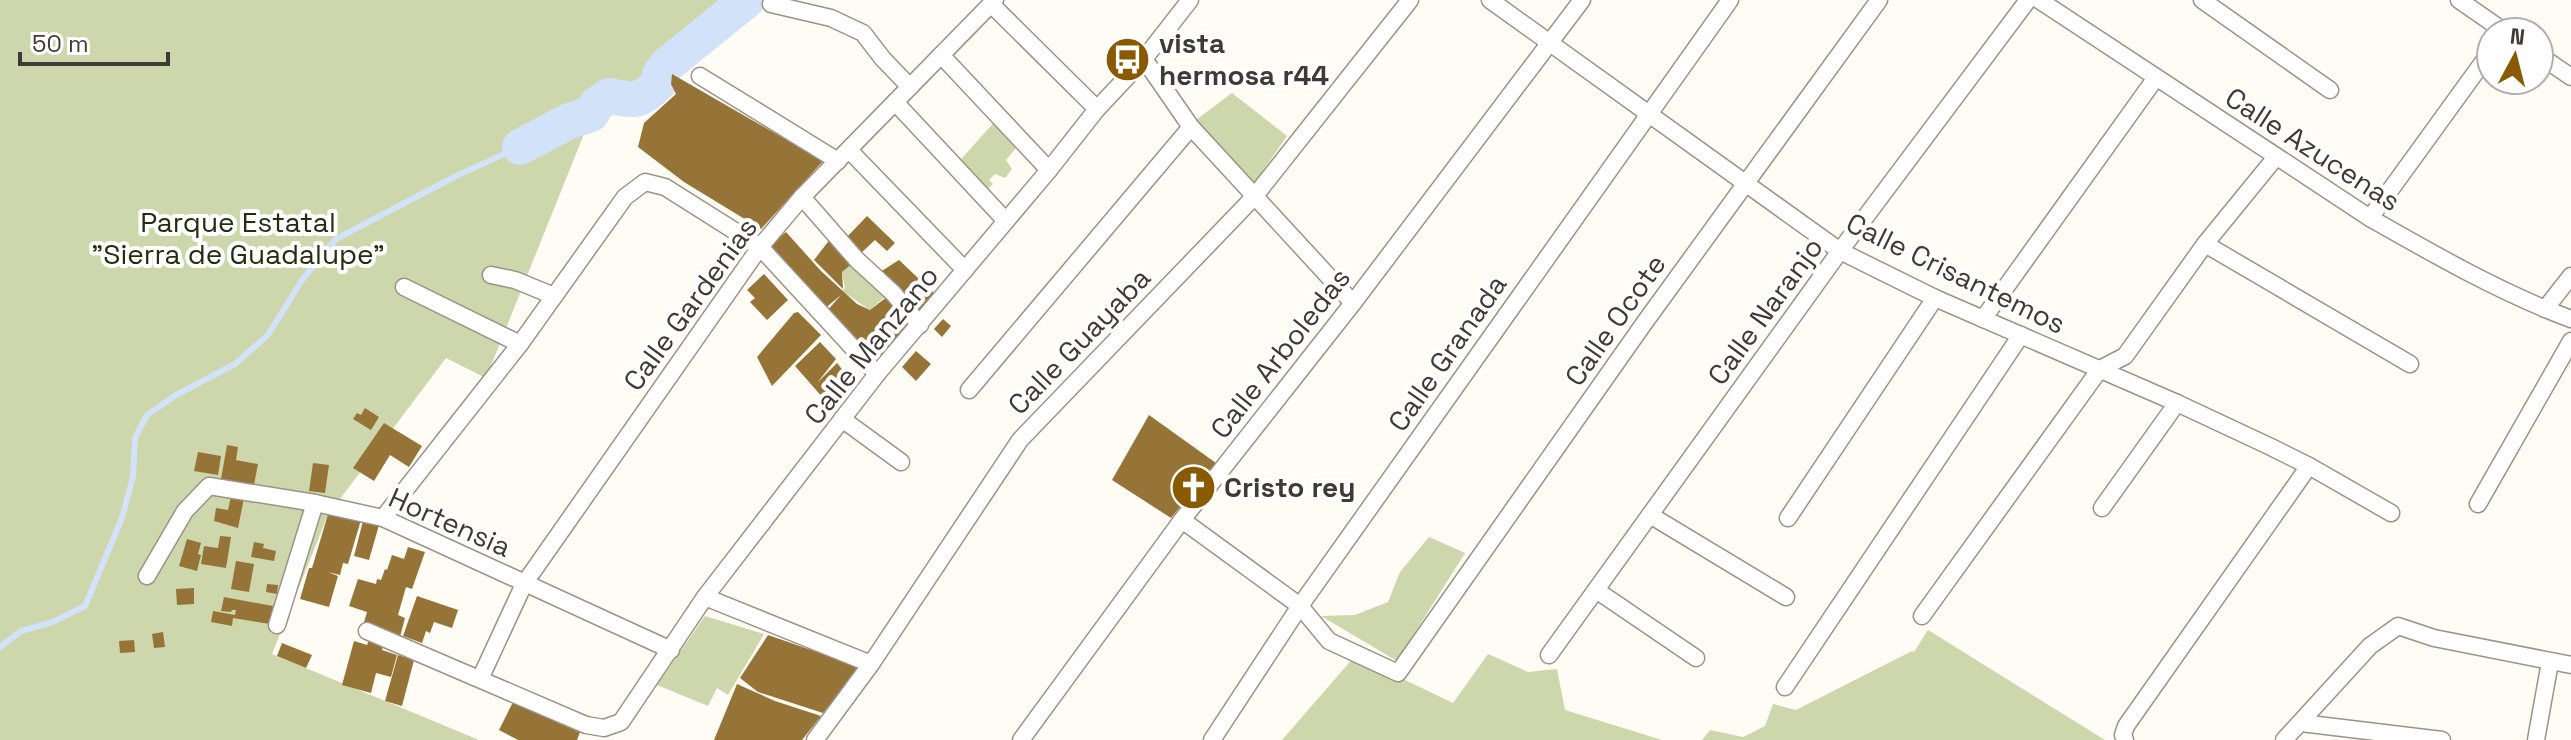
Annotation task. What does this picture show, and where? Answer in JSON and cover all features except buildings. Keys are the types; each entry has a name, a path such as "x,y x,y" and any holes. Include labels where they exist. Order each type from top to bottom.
{"street":[{"name":"Calle Manzano","path":"480,679 586,725 604,728 621,722 705,597 877,374 1097,109 1144,59 1190,0"},
{"name":"Calle Guayaba","path":"815,740 871,664 1020,440 1254,197 1410,0"},
{"name":"Calle Crisantemos","path":"1490,0 1840,251 1935,298 2177,403 2309,466 2391,513"},
{"name":"Calle Arboledas","path":"1021,740 1182,520 1353,303 1582,0"},
{"name":"Calle Granada","path":"1212,740 1300,606 1730,0"},
{"name":"Calle Ocote","path":"1300,606 1329,641 1398,673 1645,322 1879,0"},
{"name":"Calle Naranjo","path":"1549,655 1840,251 2028,0"},
{"name":"Calle Azucenas","path":"2039,0 2370,218 2424,249 2571,319"},
{"path":"2202,0 2330,90"},
{"path":"993,2 1097,109"},
{"name":"Calle Gardenias","path":"480,679 524,584 760,247 802,197 993,2"},
{"path":"2471,3 2486,16"},
{"path":"771,4 831,18 863,33 910,87"},
{"path":"941,55 1049,170"},
{"path":"1144,59 1191,127 1353,303"},
{"path":"2370,218 2475,73"},
{"path":"700,76 843,155 965,270"},
{"path":"1983,319 2155,79"},
{"path":"895,102 1006,221"},
{"path":"969,390 1191,127"},
{"path":"1922,616 2100,369 2125,356 2205,244 2276,157"},
{"path":"383,518 520,344 625,197 645,182 665,187 760,247 877,374"},
{"path":"802,197 920,325"},
{"path":"2205,244 2410,364"},
{"path":"491,275 515,280 554,296"},
{"path":"2545,309 2571,276"},
{"path":"404,287 520,344"},
{"path":"1788,518 1935,298"},
{"path":"1785,687 2021,335"},
{"path":"2478,504 2571,341"},
{"path":"2102,508 2177,403"},
{"path":"842,419 901,462"},
{"path":"2125,740 2126,726 2309,466"},
{"name":"Hortensia","path":"147,576 185,511 209,486 315,503 383,518 671,650"},
{"path":"277,625 315,503"},
{"path":"1650,515 1786,597"},
{"path":"1182,520 1300,606"},
{"path":"1596,590 1696,658"},
{"path":"705,597 871,664"},
{"path":"2284,740 2370,646 2398,626 2434,638 2571,665"},
{"path":"367,631 480,679"},
{"path":"2536,740 2550,662"},
{"path":"2301,723 2442,740"}],"green space":[{"name":"Parque Estatal \"Sierra de Guadalupe\"","path":"0,0 726,0 586,129 486,378 446,358 328,515 272,654 479,740 0,740"},
{"path":"1232,93 1287,136 1252,186 1192,123"},
{"path":"997,119 1020,143 1006,160 1012,169 1005,178 995,174 989,180 993,184 988,189 955,166"},
{"path":"852,264 889,293 870,310 842,291 845,288 842,272"},
{"path":"1429,537 1465,553 1397,661 1321,616 1355,615 1388,602 1400,572"},
{"path":"705,616 764,634 728,695 717,688 708,706 657,685"},
{"path":"1928,630 2105,740 1702,740 1710,730 1743,737 1765,726 1773,704 1796,710 1914,652"},
{"path":"1488,654 1528,672 1557,669 1565,710 1662,740 1282,740 1355,656 1453,703"}],"waterway":[{"path":"520,147 569,121 591,114 597,104 609,96 631,99 647,94 659,83 660,74 668,64 747,0"},
{"path":"0,647 21,631 53,622 85,606 122,518 133,477 135,438 147,415 176,395 235,364 268,335 302,280 336,239 456,176 520,147"}],"place":[{"name":"vista hermosa r44","path":"1128,59"},
{"name":"Cristo rey","path":"1193,487"}]}
